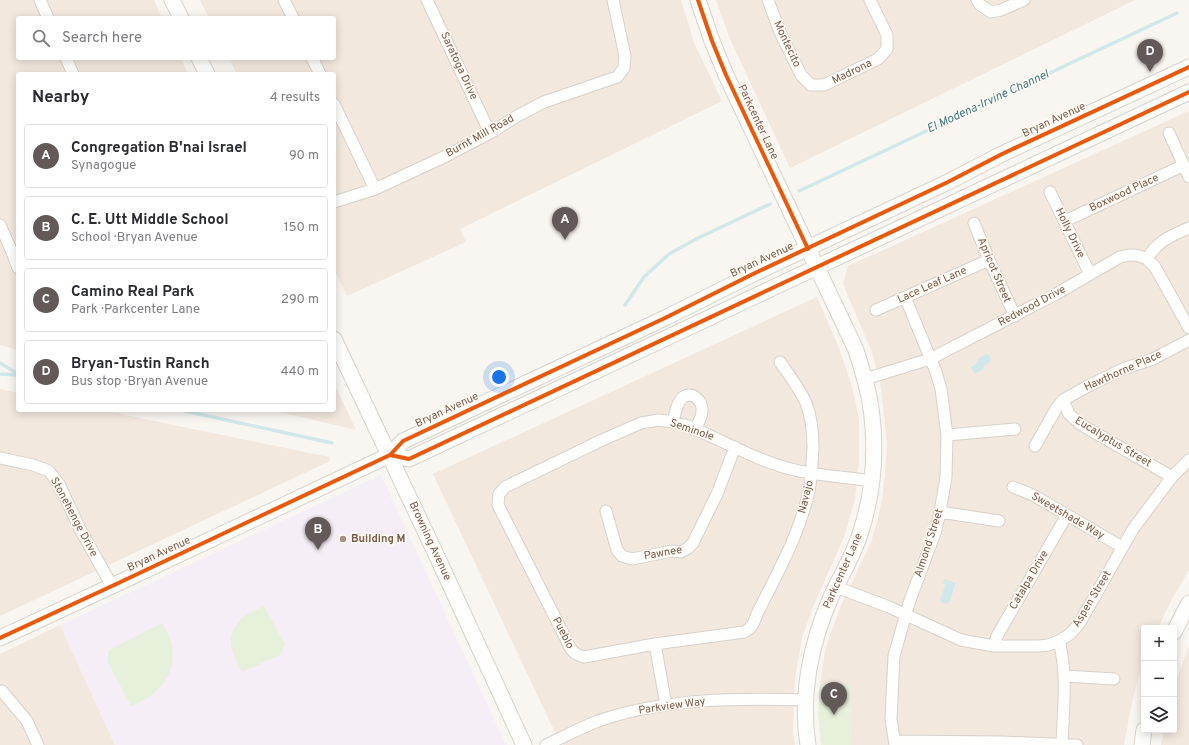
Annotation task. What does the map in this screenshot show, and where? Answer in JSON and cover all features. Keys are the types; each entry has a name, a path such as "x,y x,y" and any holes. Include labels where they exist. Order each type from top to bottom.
{"main road":[{"path":"172,0 180,16"},
{"name":"Parkcenter Lane","path":"698,0 712,41 726,75 856,350 865,379 870,404 873,425 873,457 868,506 851,559 826,610 813,652 805,700 808,745"},
{"path":"201,60 206,72"},
{"name":"Bryan Avenue","path":"0,638 390,456 403,441 665,318 755,273 948,182 1002,154 1189,67"},
{"path":"390,456 409,459 1189,92"},
{"name":"Browning Avenue","path":"336,343 524,745"},
{"path":"1177,626 1189,603"},
{"path":"1142,745 1144,733"}],"street":[{"path":"40,0 47,16"},
{"path":"284,0 292,16"},
{"name":"Saratoga Drive","path":"427,0 490,133"},
{"name":"Burnt Mill Road","path":"336,201 375,189 446,156 544,102 617,77 624,68 625,56 613,0"},
{"name":"Montecito","path":"768,0 780,32 801,75 811,85"},
{"name":"Madrona","path":"811,85 824,85 878,59 887,49 887,35 870,0"},
{"path":"977,0 980,5 991,12 1001,10 1024,0"},
{"path":"67,60 72,72"},
{"path":"313,60 319,72"},
{"path":"336,108 375,189"},
{"path":"1169,133 1189,177"},
{"name":"Boxwood Place","path":"1065,221 1184,165"},
{"name":"Holly Drive","path":"1050,192 1090,274"},
{"name":"Apricot Street","path":"974,223 989,260 1015,316"},
{"path":"0,226 16,263"},
{"path":"1189,228 1166,238 1152,250 1147,259 1155,267 1189,328"},
{"name":"Redwood Drive","path":"865,379 930,359 1015,316 1120,257 1136,255 1147,259"},
{"name":"Lace Leaf Lane","path":"876,310 989,260"},
{"name":"Almond Street","path":"895,743 891,719 894,656 906,614 935,533 946,477 947,435 941,389 936,372 905,297"},
{"name":"Hawthorne Place","path":"1035,446 1056,409 1063,400 1123,368 1153,359 1189,340"},
{"name":"Navajo","path":"750,629 793,539 804,511 812,473 813,429 808,411 803,396 780,362"},
{"path":"673,422 676,408 680,399 686,395 693,396 702,404 702,412 695,429"},
{"name":"Eucalyptus Street","path":"1063,400 1069,414 1080,424 1172,477"},
{"name":"Seminole","path":"499,494 505,487 600,441 641,423 659,420 673,422 695,429 763,460 780,466 812,473 871,481"},
{"path":"947,435 1015,428"},
{"name":"Pawnee","path":"606,511 617,550 622,556 632,559 672,551 681,552 693,543 717,494 735,447"},
{"name":"Stonehenge Drive","path":"0,458 33,465 49,471 59,484 80,529 112,586"},
{"name":"Aspen Street","path":"836,587 906,614 961,640 994,646 1039,646 1059,641 1070,634 1079,624 1133,529 1172,477 1189,460"},
{"name":"Sweetshade Way","path":"1014,487 1033,495 1122,547"},
{"name":"Pueblo","path":"499,494 498,505 570,648 575,654 584,657 654,644 744,632 750,629"},
{"path":"940,512 999,520"},
{"name":"Catalpa Drive","path":"994,646 997,636 1067,515"},
{"path":"1059,641 1063,655 1065,676 1062,744"},
{"path":"654,644 666,704"},
{"path":"1065,676 1114,679"},
{"path":"2,691 27,721 38,745"},
{"name":"Parkview Way","path":"546,745 598,721 625,713 666,704 720,699 805,700"},
{"path":"895,743 1076,745"}],"shaded area":[{"path":"0,0 154,0 161,16 16,16 16,60 182,60 187,72 16,72 16,349 0,345"},
{"path":"200,0 681,0 694,43 722,101 460,229 466,242 347,296 336,273 336,72 236,72 230,60 336,60 336,16 208,16"},
{"path":"716,0 1135,0 790,168 730,39"},
{"path":"1189,111 1189,570 1172,599 1159,625 1141,625 1141,670 1132,702 1124,745 851,745 850,716 852,686 820,684 825,651 830,635 842,603 871,542 877,522 882,500 887,446 881,388 873,355 843,284 848,266"},
{"path":"817,297 839,348 851,383 859,418 859,460 855,499 844,537 813,607 802,638 795,679 793,731 795,745 563,745 551,724 433,474"},
{"path":"336,387 356,430 280,412 336,412"},
{"path":"0,389 16,393 16,412 111,412 329,457 330,461 0,616"},
{"path":"381,475 506,745 115,745 60,625"},
{"path":"60,625 115,745 0,745 0,654"},
{"path":"1189,646 1189,745 1161,745 1163,733 1177,733 1177,678"}],"green space":[{"path":"264,606 285,644 280,655 242,672 235,658 231,645 233,632 236,625 242,618"},
{"path":"162,623 171,641 173,653 170,673 159,689 151,696 131,706 107,661 109,650"},
{"path":"820,684 852,686 850,716 851,745 821,745 818,713"}],"water":[{"path":"986,354 989,355 991,359 990,362 984,366 983,370 975,374 971,367 976,364 978,359"},
{"path":"945,579 956,583 949,603 947,604 941,602 940,600 945,586 943,582"}],"waterway":[{"name":"El Modena-Irvine Channel","path":"799,191 1177,13"},
{"name":"El Modena-Irvine Channel","path":"625,305 644,277 669,254 696,239 770,204"},
{"path":"0,363 16,373"},
{"name":"El Modena-Irvine Channel","path":"0,374 16,375"},
{"name":"El Modena-Irvine Channel","path":"189,412 332,443"}],"cycle path":[{"path":"698,0 712,41 726,75 808,249"},
{"path":"0,638 390,455 403,441 665,318 755,273 948,182 1002,154 1189,67"},
{"path":"390,455 409,459 1189,92"}],"place":[{"name":"Bryan-Tustin Ranch","path":"1150,72"},
{"name":"Congregation B'nai Israel","path":"565,240"},
{"name":"Building M","path":"343,539"},
{"name":"C. E. Utt Middle School","path":"318,550"},
{"name":"Camino Real Park","path":"834,715"}]}
